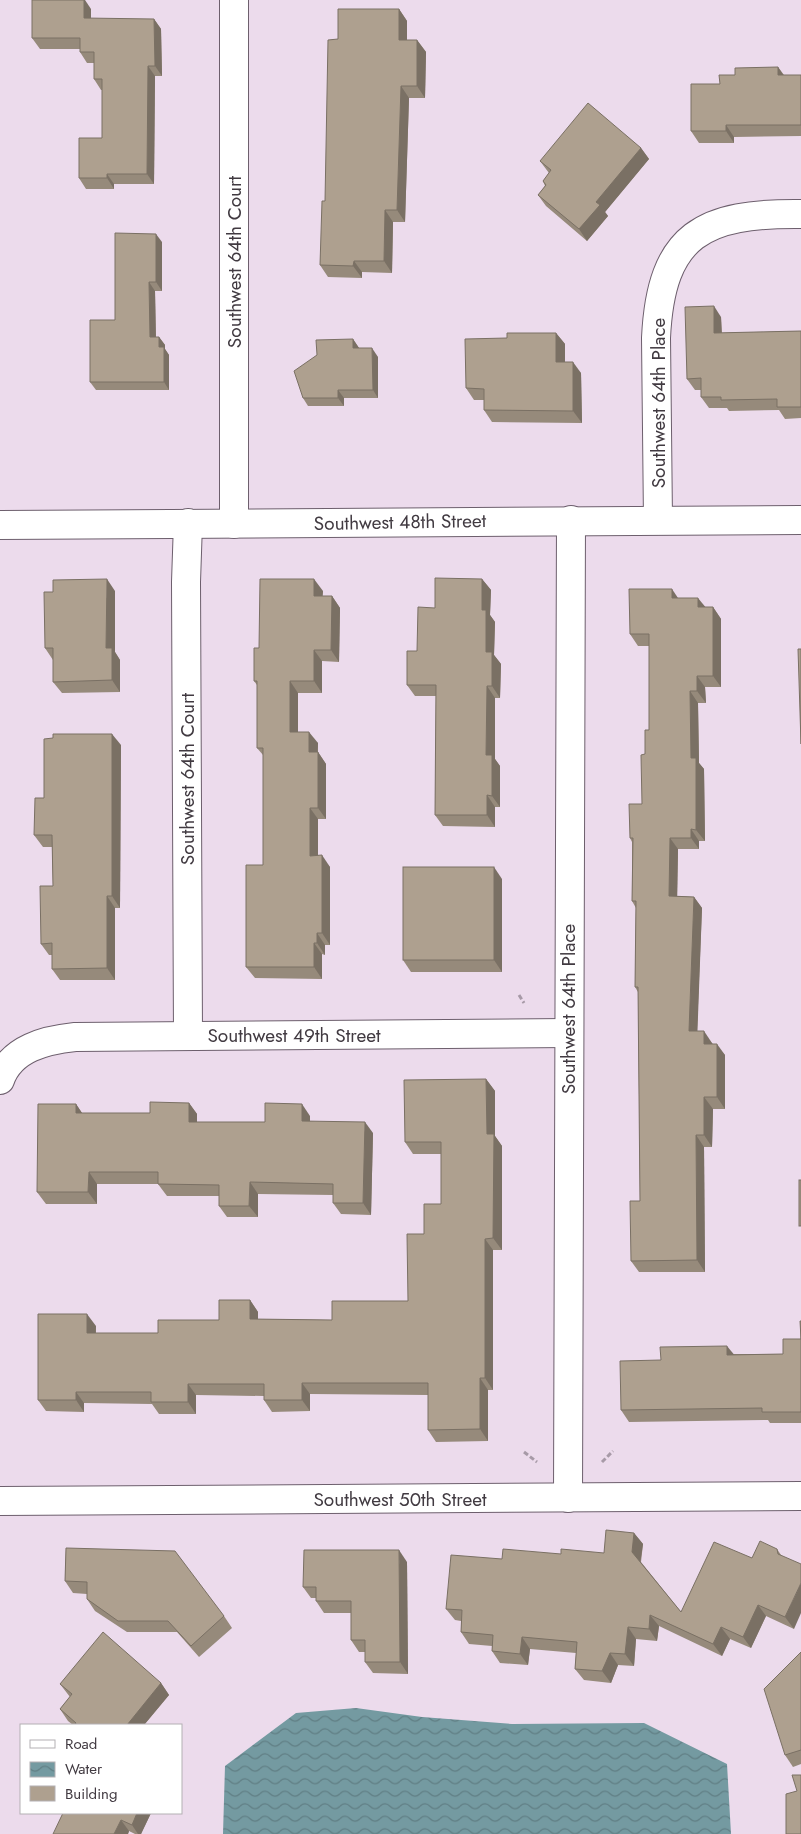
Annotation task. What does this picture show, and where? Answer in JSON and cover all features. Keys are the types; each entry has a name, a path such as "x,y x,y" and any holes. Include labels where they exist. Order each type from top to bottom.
{"street":[{"name":"Southwest 64th Court","path":"234,0 234,524"},
{"name":"Southwest 64th Place","path":"658,520 657,314 666,276 685,244 699,232 720,222 761,215 801,214"},
{"name":"Southwest 64th Place","path":"568,1498 571,520"},
{"name":"Southwest 48th Street","path":"0,525 801,520"},
{"name":"Southwest 64th Court","path":"188,524 186,582 188,1036"},
{"name":"Southwest 49th Street","path":"0,1080 9,1064 23,1052 45,1042 75,1037 568,1033"},
{"name":"Southwest 50th Street","path":"0,1501 801,1496"}],"path":[{"path":"602,1462 613,1451"},
{"path":"524,1452 537,1462"}],"water":[{"path":"356,1708 422,1717 512,1724 644,1723 727,1764 731,1834 223,1834 225,1766 296,1713"}],"building":[{"path":"32,0 84,0 84,18 154,19 155,66 148,66 147,174 107,174 107,178 79,178 79,138 102,138 102,79 94,79 94,52 80,52 80,38 32,38"},
{"path":"338,9 399,9 399,40 417,40 417,86 401,86 397,210 385,210 384,261 354,261 353,266 320,265 322,201 325,201 328,40 338,39"},
{"path":"778,67 778,75 801,75 801,125 726,125 726,131 691,131 691,84 720,84 719,75 735,75 735,68"},
{"path":"588,103 641,148 596,202 600,205 579,229 538,195 546,185 543,181 551,170 540,161"},
{"path":"115,233 156,234 156,282 149,282 150,337 159,337 159,347 164,347 164,382 90,382 90,320 115,320"},
{"path":"714,306 714,333 801,331 801,407 777,407 777,399 721,400 721,397 701,397 701,378 687,379 685,307"},
{"path":"507,333 556,333 556,362 573,362 573,411 484,410 484,389 466,388 465,339 507,338"},
{"path":"353,339 353,348 372,348 373,390 338,390 338,398 303,398 294,371 317,355 316,340"},
{"path":"435,578 482,579 482,610 486,610 486,652 492,652 492,686 487,686 486,755 492,755 492,796 487,795 487,815 435,815 436,685 407,685 407,651 417,651 418,607 435,608"},
{"path":"107,579 106,648 112,648 112,680 53,682 53,648 45,648 44,592 53,592 53,580"},
{"path":"260,579 314,579 314,596 332,596 331,650 314,650 314,681 290,681 290,732 309,732 309,752 318,752 318,808 310,808 310,856 322,855 322,933 317,933 317,943 314,943 314,967 246,967 246,865 263,865 263,748 257,748 257,681 254,681 254,648 259,648"},
{"path":"629,589 672,589 672,598 698,598 698,607 713,607 713,676 697,676 697,691 690,691 691,758 696,758 696,830 691,829 691,838 670,838 669,896 694,897 689,1031 704,1031 704,1044 717,1044 717,1097 704,1097 704,1135 696,1135 697,1260 631,1261 630,1201 640,1201 638,987 635,987 636,901 632,901 633,838 630,838 629,804 642,804 641,755 645,754 645,730 649,730 649,634 630,634"},
{"path":"798,649 801,649 801,744"},
{"path":"53,734 112,734 112,896 107,896 107,968 52,969 52,943 41,944 40,886 53,886 52,835 34,835 35,798 44,798 44,739 53,738"},
{"path":"403,867 494,867 494,960 403,960"},
{"path":"486,1079 487,1134 494,1134 493,1238 485,1239 485,1378 480,1378 480,1429 428,1430 428,1383 302,1383 302,1400 264,1400 264,1384 188,1384 188,1402 151,1402 151,1392 76,1392 76,1400 38,1400 38,1314 87,1314 87,1333 158,1333 158,1320 219,1320 219,1300 250,1300 250,1319 332,1320 332,1301 408,1301 407,1234 424,1234 424,1204 441,1204 441,1142 405,1142 404,1080"},
{"path":"150,1102 189,1103 189,1122 265,1122 265,1103 302,1104 302,1121 365,1122 363,1203 333,1203 333,1184 250,1182 249,1206 219,1206 219,1185 158,1184 158,1172 89,1172 88,1192 37,1192 38,1104 76,1104 76,1113 150,1113"},
{"path":"799,1180 801,1180 801,1226 799,1226"},
{"path":"783,1339 801,1339 801,1412 762,1412 762,1408 621,1410 620,1361 661,1360 660,1347 727,1346 727,1355 783,1354"},
{"path":"606,1530 634,1533 632,1552 681,1612 714,1542 752,1558 760,1541 777,1549 778,1554 801,1564 801,1583 785,1617 758,1605 743,1637 721,1627 713,1644 650,1615 649,1629 628,1627 625,1654 610,1653 602,1671 575,1669 577,1642 522,1637 520,1654 492,1651 493,1635 461,1632 462,1610 446,1609 451,1555 502,1559 503,1549 561,1554 561,1549 604,1553"},
{"path":"66,1548 175,1551 224,1616 191,1646 168,1621 118,1621 87,1599 87,1582 65,1581"},
{"path":"304,1550 399,1550 400,1662 365,1662 365,1640 351,1640 351,1601 316,1601 316,1587 303,1587"},
{"path":"103,1632 161,1683 128,1724 76,1724 60,1709 72,1694 60,1684"},
{"path":"801,1652 801,1750 785,1755 764,1689"},
{"path":"792,1775 801,1775 801,1834 786,1834 786,1794 797,1791"},
{"path":"63,1814 137,1814 132,1825 121,1820 114,1834 53,1834"}]}
